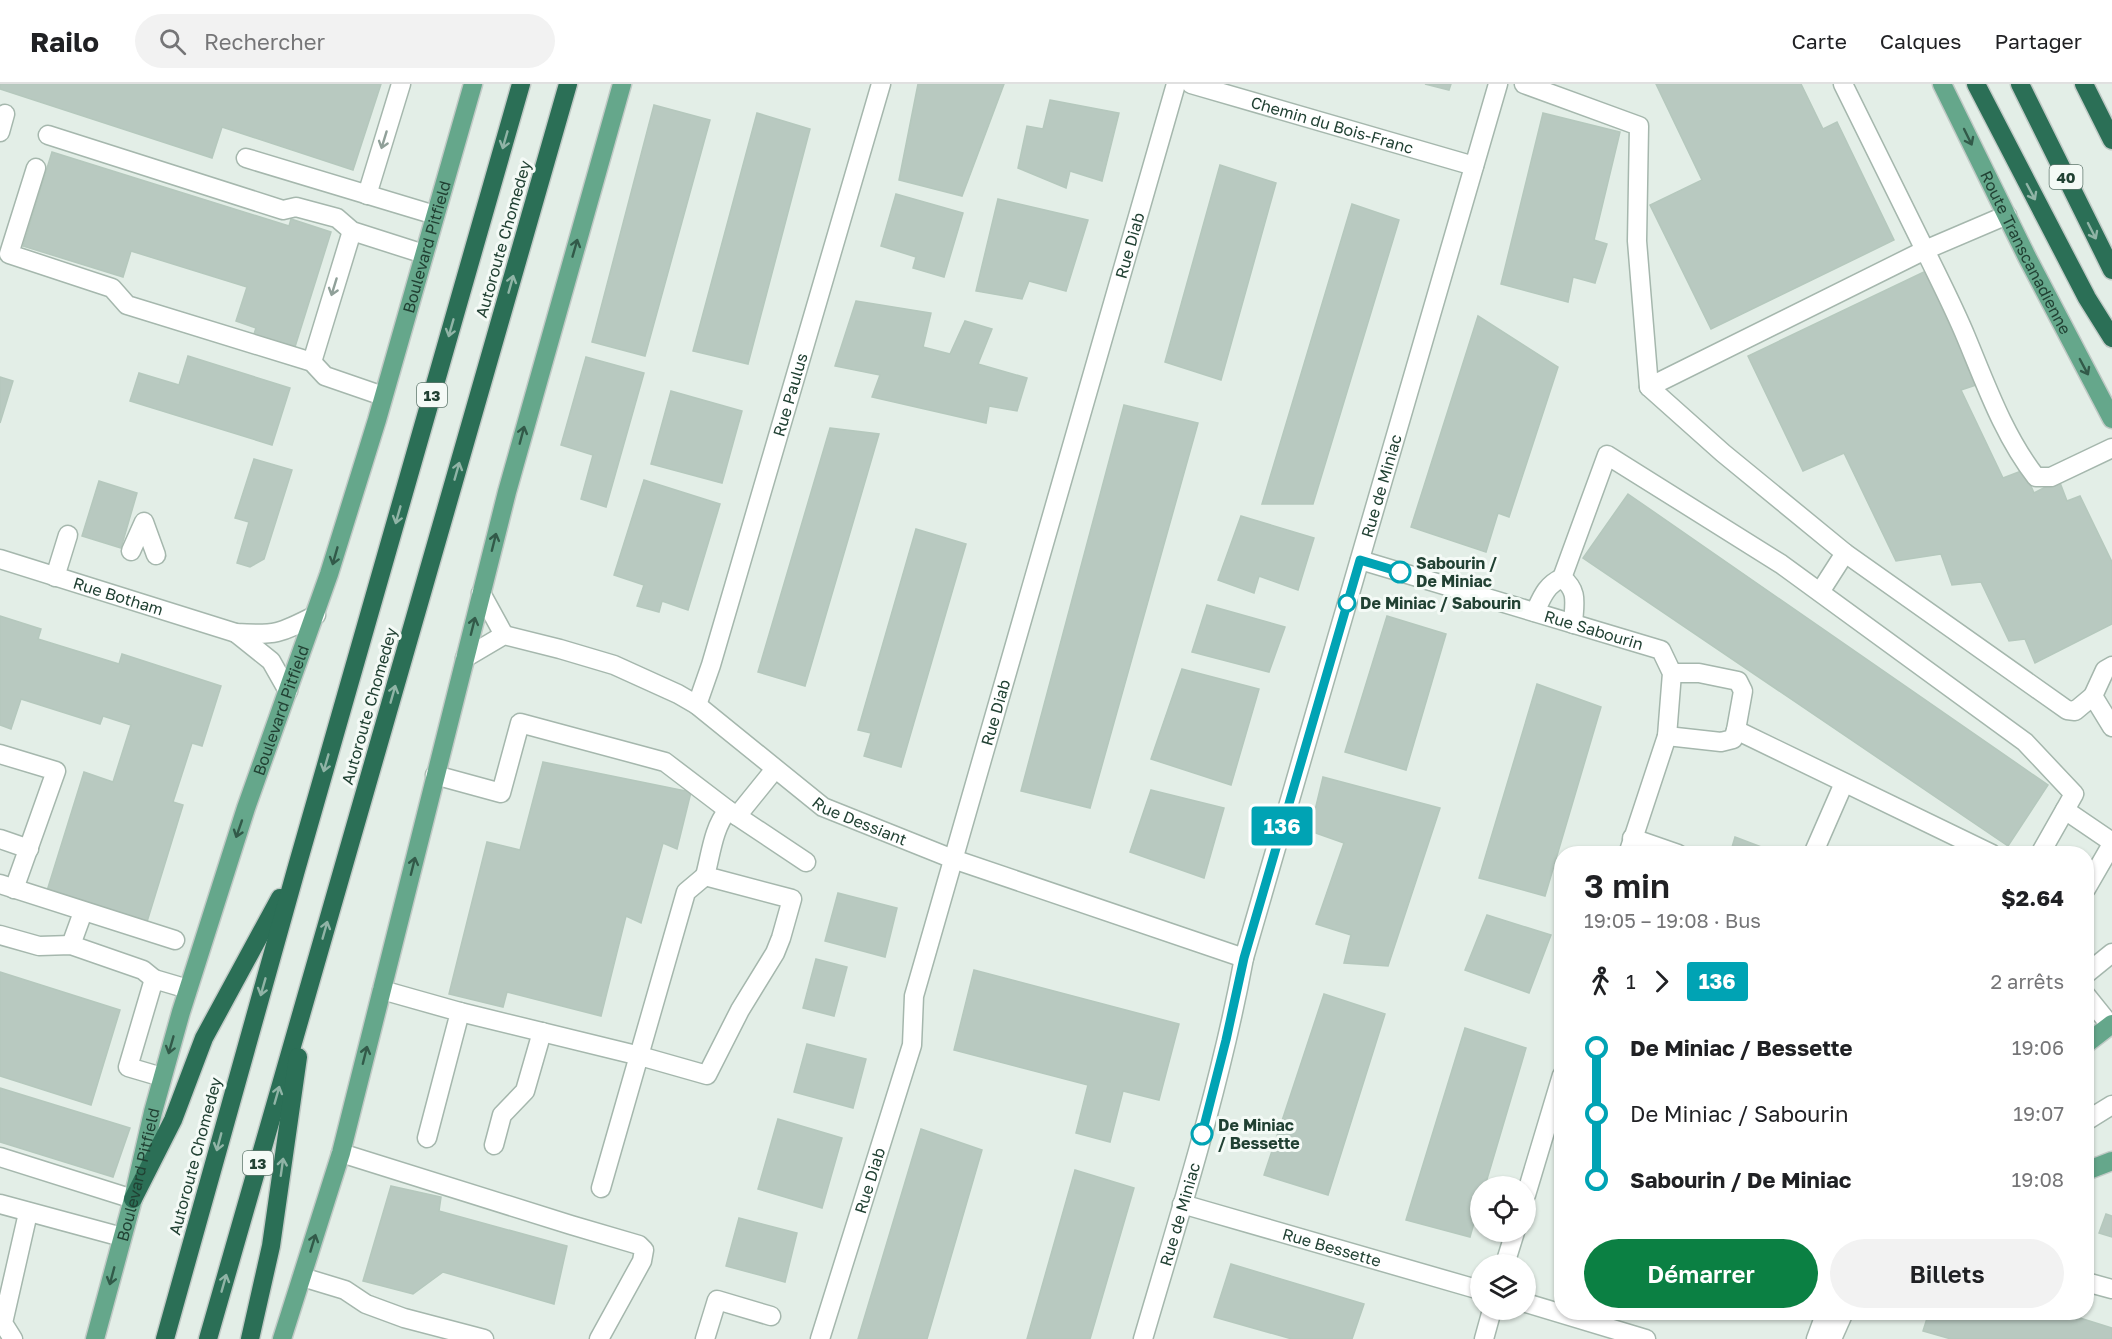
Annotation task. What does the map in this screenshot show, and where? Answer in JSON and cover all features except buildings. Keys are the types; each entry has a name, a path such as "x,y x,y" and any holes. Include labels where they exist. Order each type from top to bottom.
{"highway":[{"name":"Autoroute Chomedey","path":"165,1339 296,870 521,84"},
{"name":"Autoroute Chomedey","path":"207,1339 568,84"},
{"path":"1976,84 2066,260 2112,338"},
{"name":"40","path":"2020,84 2112,270"},
{"path":"2084,84 2112,140"},
{"path":"2093,84 2112,136"},
{"path":"133,1199 173,1120 204,1038 296,870"},
{"path":"250,1339 271,1246 309,986"}],"main road":[{"name":"Boulevard Pitfield","path":"95,1339 133,1199 162,1077 188,989 236,835 316,615 377,420 473,84"},
{"path":"285,1338 340,1153 481,593 535,391 622,84"},
{"name":"Route Transcanadienne","path":"1942,84 2112,419"},
{"path":"2094,1038 2111,1024"},
{"path":"2094,1168 2112,1161"}],"street":[{"path":"367,195 401,84"},
{"name":"Rue Paulus","path":"697,705 711,665 881,84"},
{"name":"Rue Diab","path":"820,1339 912,1045 914,996 1176,84"},
{"name":"Chemin du Bois-Franc","path":"1191,84 1474,166"},
{"name":"Rue de Miniac","path":"1143,1339 1226,1040 1244,958 1498,84"},
{"path":"1524,84 1571,92 1639,126 1637,241 1649,387 1723,453 1845,553 2067,710 2075,711 2093,696 2105,670 2112,666"},
{"path":"1844,84 1955,311 1997,410 2022,460 2036,477 2051,477 2112,448"},
{"path":"48,135 283,210 296,207 337,218 352,231 424,254"},
{"path":"246,158 435,215"},
{"path":"36,168 9,254 112,288 127,305 312,362 325,376 383,396"},
{"path":"1649,387 1925,250 2007,215"},
{"path":"312,362 352,231"},
{"path":"1535,612 1545,590 1552,582 1562,578 1607,455 1781,564 2025,742 2074,794 2045,846"},
{"path":"131,551 144,522 156,555"},
{"path":"55,577 68,535"},
{"path":"1820,592 1845,553"},
{"name":"Rue Botham","path":"0,560 236,633 266,635 280,633 316,615"},
{"name":"Rue Sabourin","path":"1360,560 1661,650 1672,673"},
{"path":"1562,578 1570,584 1575,596 1573,624"},
{"path":"465,658 504,635 481,593"},
{"name":"Rue Botham","path":"236,633 271,661 288,691"},
{"name":"Rue Dessiant","path":"504,635 560,649 658,683 697,705 823,807 953,859 1244,958"},
{"path":"1630,846 1667,736 1672,673 1699,673 1738,681 1743,691 1736,730 1732,739 1721,742 1667,736"},
{"path":"2093,696 2112,727"},
{"path":"435,775 501,793 520,723 659,759 806,862"},
{"path":"1736,730 1975,846"},
{"path":"0,754 56,771 28,849 7,887 175,940"},
{"path":"601,1188 686,892 705,876 720,822 733,813 775,769"},
{"path":"1817,846 1845,783"},
{"path":"2065,810 2112,843 2094,875"},
{"path":"0,839 28,849"},
{"path":"382,990 707,1075 740,1010 775,953 792,899 705,876"},
{"path":"71,945 83,912"},
{"path":"0,934 39,946 71,945 143,970 154,979 188,989"},
{"path":"2094,968 2112,953"},
{"path":"154,979 128,1067 162,1077"},
{"path":"2094,1004 2111,1024"},
{"path":"427,1138 460,1012"},
{"path":"494,1145 502,1115 525,1091 542,1032"},
{"path":"2094,1106 2112,1097"},
{"path":"1532,1176 1554,1102"},
{"path":"2094,1116 2112,1105"},
{"path":"340,1153 639,1245 644,1250 642,1261 599,1339"},
{"path":"0,1157 133,1199"},
{"path":"0,1204 122,1237"},
{"name":"Rue Bessette","path":"1182,1204 1470,1287"},
{"path":"13,1339 3,1323 28,1213"},
{"path":"302,1277 345,1290 366,1304 404,1318 484,1339"},
{"path":"2094,1284 2112,1289"},
{"path":"705,1339 717,1300 771,1316"},
{"path":"1536,1306 1554,1311"},
{"path":"1484,1339 1489,1320"},
{"path":"1583,1320 1646,1339"},
{"path":"1816,1339 1823,1320"},
{"path":"1832,1339 1840,1320"}],"bus line":[{"name":"136","path":"1202,1134 1244,958 1360,560 1400,572"}],"place":[{"name":"Sabourin / De Miniac","path":"1400,572"},
{"name":"De Miniac / Sabourin","path":"1347,603"},
{"name":"De Miniac / Bessette","path":"1202,1134"}]}
